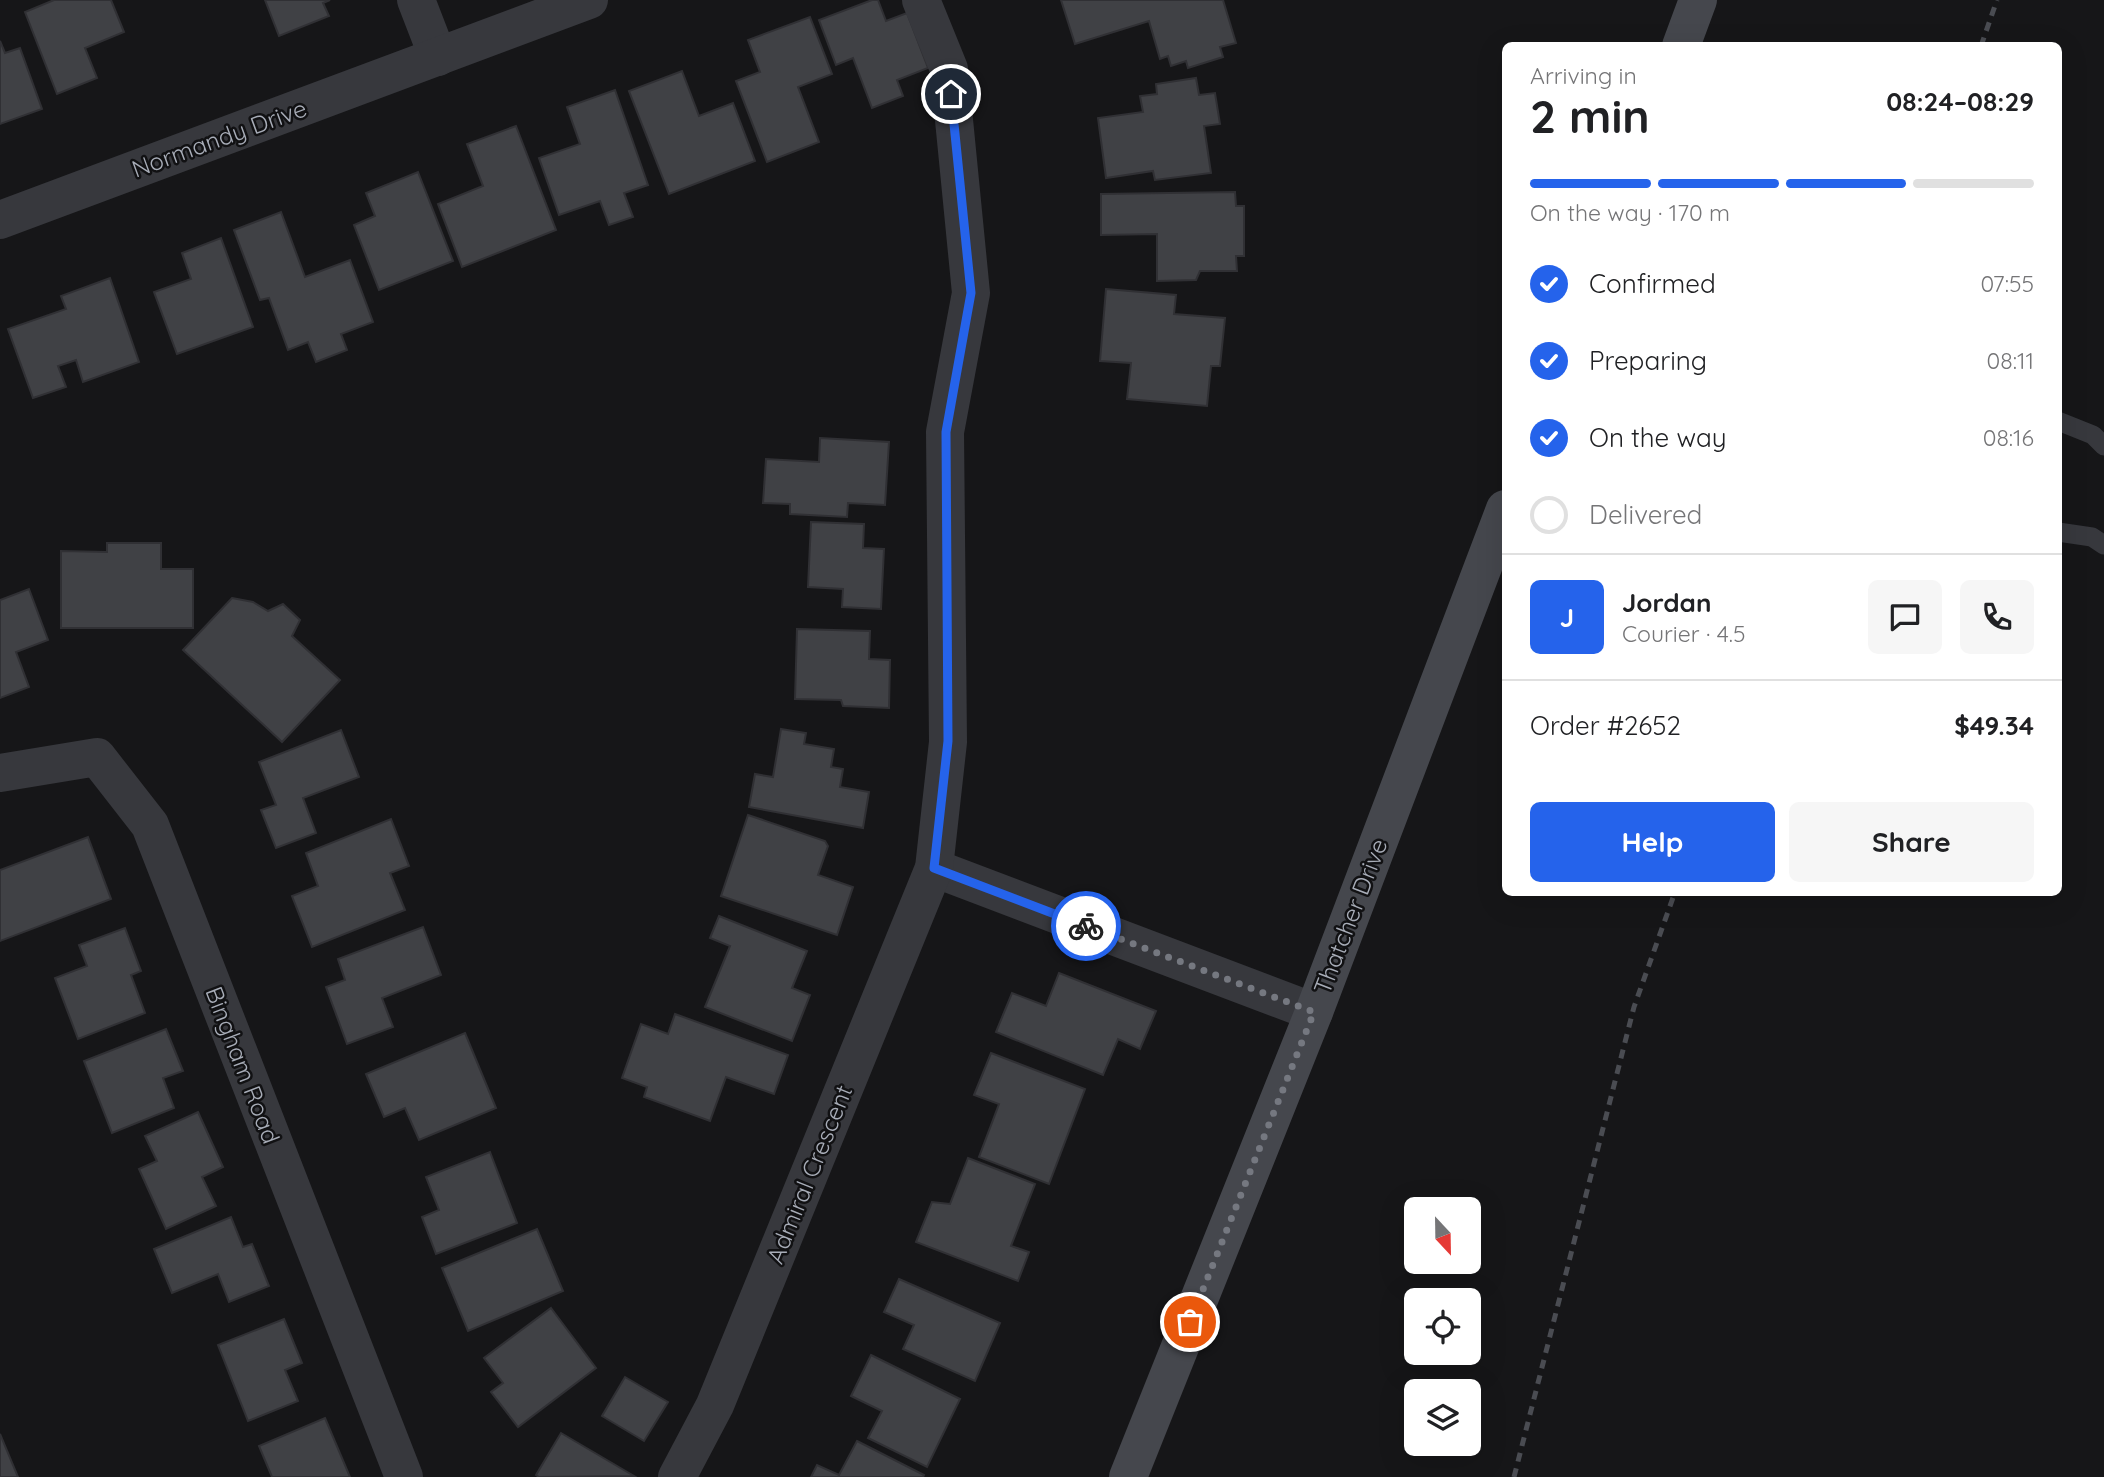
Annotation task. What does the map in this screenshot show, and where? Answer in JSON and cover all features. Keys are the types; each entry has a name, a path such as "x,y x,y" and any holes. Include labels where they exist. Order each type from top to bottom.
{"main road":[{"path":"1682,42 1698,0"},
{"name":"Thatcher Drive","path":"1128,1477 1314,1012 1502,517"}],"street":[{"path":"416,0 438,57"},
{"name":"Normandy Drive","path":"0,220 589,0"},
{"path":"921,0 949,69 971,293 946,432 948,741 934,868 1314,1012"},
{"name":"Bingham Road","path":"0,774 97,757 150,825 404,1477"},
{"name":"Admiral Crescent","path":"677,1477 715,1405 934,868"}],"lane":[{"path":"2062,423 2093,436 2104,446"},
{"path":"2062,533 2092,537 2104,545"}],"building":[{"path":"54,0 111,0 124,32 85,48 97,78 57,94 25,12"},
{"path":"265,0 330,0 323,3 329,16 279,36"},
{"path":"878,0 886,21 907,13 928,68 897,80 903,96 872,108 853,58 836,65 819,20"},
{"path":"1061,0 1223,0 1236,43 1220,47 1223,57 1188,68 1186,61 1171,66 1168,56 1160,59 1149,21 1075,44"},
{"path":"810,17 832,74 798,87 819,142 767,162 736,81 760,72 748,40"},
{"path":"0,41 5,53 20,48 42,109 0,124"},
{"path":"682,71 699,116 733,103 755,161 669,194 629,91"},
{"path":"1196,78 1199,95 1215,93 1220,124 1204,126 1211,173 1155,180 1153,171 1106,178 1098,118 1143,112 1140,96 1157,94 1156,84"},
{"path":"615,90 648,185 624,193 633,217 609,225 600,201 559,215 539,158 580,144 567,107"},
{"path":"516,126 556,230 462,267 438,204 483,186 467,144"},
{"path":"418,172 453,261 379,290 354,225 375,216 366,193"},
{"path":"1235,192 1236,206 1244,206 1244,256 1236,256 1237,271 1200,271 1196,280 1157,281 1157,234 1101,235 1101,194"},
{"path":"281,212 305,277 350,260 373,322 341,334 347,350 316,362 308,342 288,350 269,298 260,300 234,230"},
{"path":"221,238 253,327 177,354 154,292 191,279 182,253"},
{"path":"110,278 139,362 83,382 76,360 58,366 66,387 33,398 8,329 66,309 61,296"},
{"path":"1106,289 1176,295 1174,314 1225,318 1220,366 1211,366 1207,406 1127,399 1131,363 1100,361"},
{"path":"820,438 889,442 885,505 848,503 847,517 790,514 790,504 763,503 766,459 819,462"},
{"path":"811,522 864,524 863,548 884,549 881,609 842,607 843,589 808,587"},
{"path":"107,543 161,543 161,569 193,569 193,628 61,628 61,551 107,552"},
{"path":"29,589 48,640 16,652 29,687 0,698 0,600"},
{"path":"232,598 253,602 268,611 283,604 300,620 292,636 340,680 282,742 183,650"},
{"path":"797,629 870,631 869,659 890,660 889,708 843,706 841,700 795,699"},
{"path":"781,729 806,733 804,744 834,749 831,767 843,769 840,787 869,792 863,828 749,807 755,774 773,777"},
{"path":"341,730 359,777 303,798 316,833 276,848 261,810 276,805 259,762"},
{"path":"748,815 825,841 828,846 818,875 853,887 837,935 721,896"},
{"path":"391,819 409,866 390,873 405,910 312,947 292,896 318,886 306,853"},
{"path":"88,837 111,899 0,941 0,870"},
{"path":"719,916 807,951 792,988 810,995 792,1041 705,1007 730,946 710,938"},
{"path":"423,927 441,975 382,998 393,1027 347,1044 326,987 345,980 338,959"},
{"path":"125,928 141,971 131,975 145,1013 78,1039 55,978 87,966 79,945"},
{"path":"1059,973 1156,1011 1140,1049 1118,1039 1103,1075 996,1032 1012,993 1046,1006"},
{"path":"675,1014 788,1055 774,1094 726,1077 710,1121 644,1097 647,1087 622,1078 641,1024 668,1034"},
{"path":"166,1029 183,1071 163,1078 174,1108 112,1133 84,1061"},
{"path":"465,1033 496,1108 419,1140 405,1108 384,1117 366,1074"},
{"path":"991,1053 1085,1089 1049,1184 979,1157 999,1104 974,1095"},
{"path":"198,1112 223,1167 202,1177 216,1206 166,1229 139,1169 157,1161 145,1136"},
{"path":"490,1152 517,1223 436,1254 422,1217 439,1210 426,1177"},
{"path":"968,1158 1035,1184 1011,1246 1029,1252 1018,1281 916,1242 932,1202 950,1204"},
{"path":"231,1217 243,1247 252,1244 269,1286 229,1302 218,1274 172,1293 154,1249"},
{"path":"537,1229 563,1291 468,1331 442,1268"},
{"path":"899,1279 1000,1323 975,1381 903,1349 914,1325 884,1312"},
{"path":"551,1308 596,1368 518,1427 491,1392 503,1383 484,1358"},
{"path":"284,1319 302,1363 285,1370 298,1401 248,1421 218,1345"},
{"path":"871,1355 960,1399 927,1467 868,1438 882,1411 851,1396"},
{"path":"625,1377 668,1402 644,1441 602,1416"},
{"path":"325,1418 350,1477 272,1477 259,1446"},
{"path":"561,1433 634,1476 539,1477 536,1475"},
{"path":"0,1434 18,1477 0,1477"},
{"path":"857,1441 924,1475 923,1477 811,1477 817,1465 839,1475"}],"railway":[{"path":"1982,42 1997,0"},
{"path":"1514,1477 1634,1007 1674,896"}],"way so far":[{"path":"1086,926 1314,1012 1190,1322"}],"route":[{"path":"951,94 971,293 946,432 945,613 948,741 934,868 1086,926"}]}
